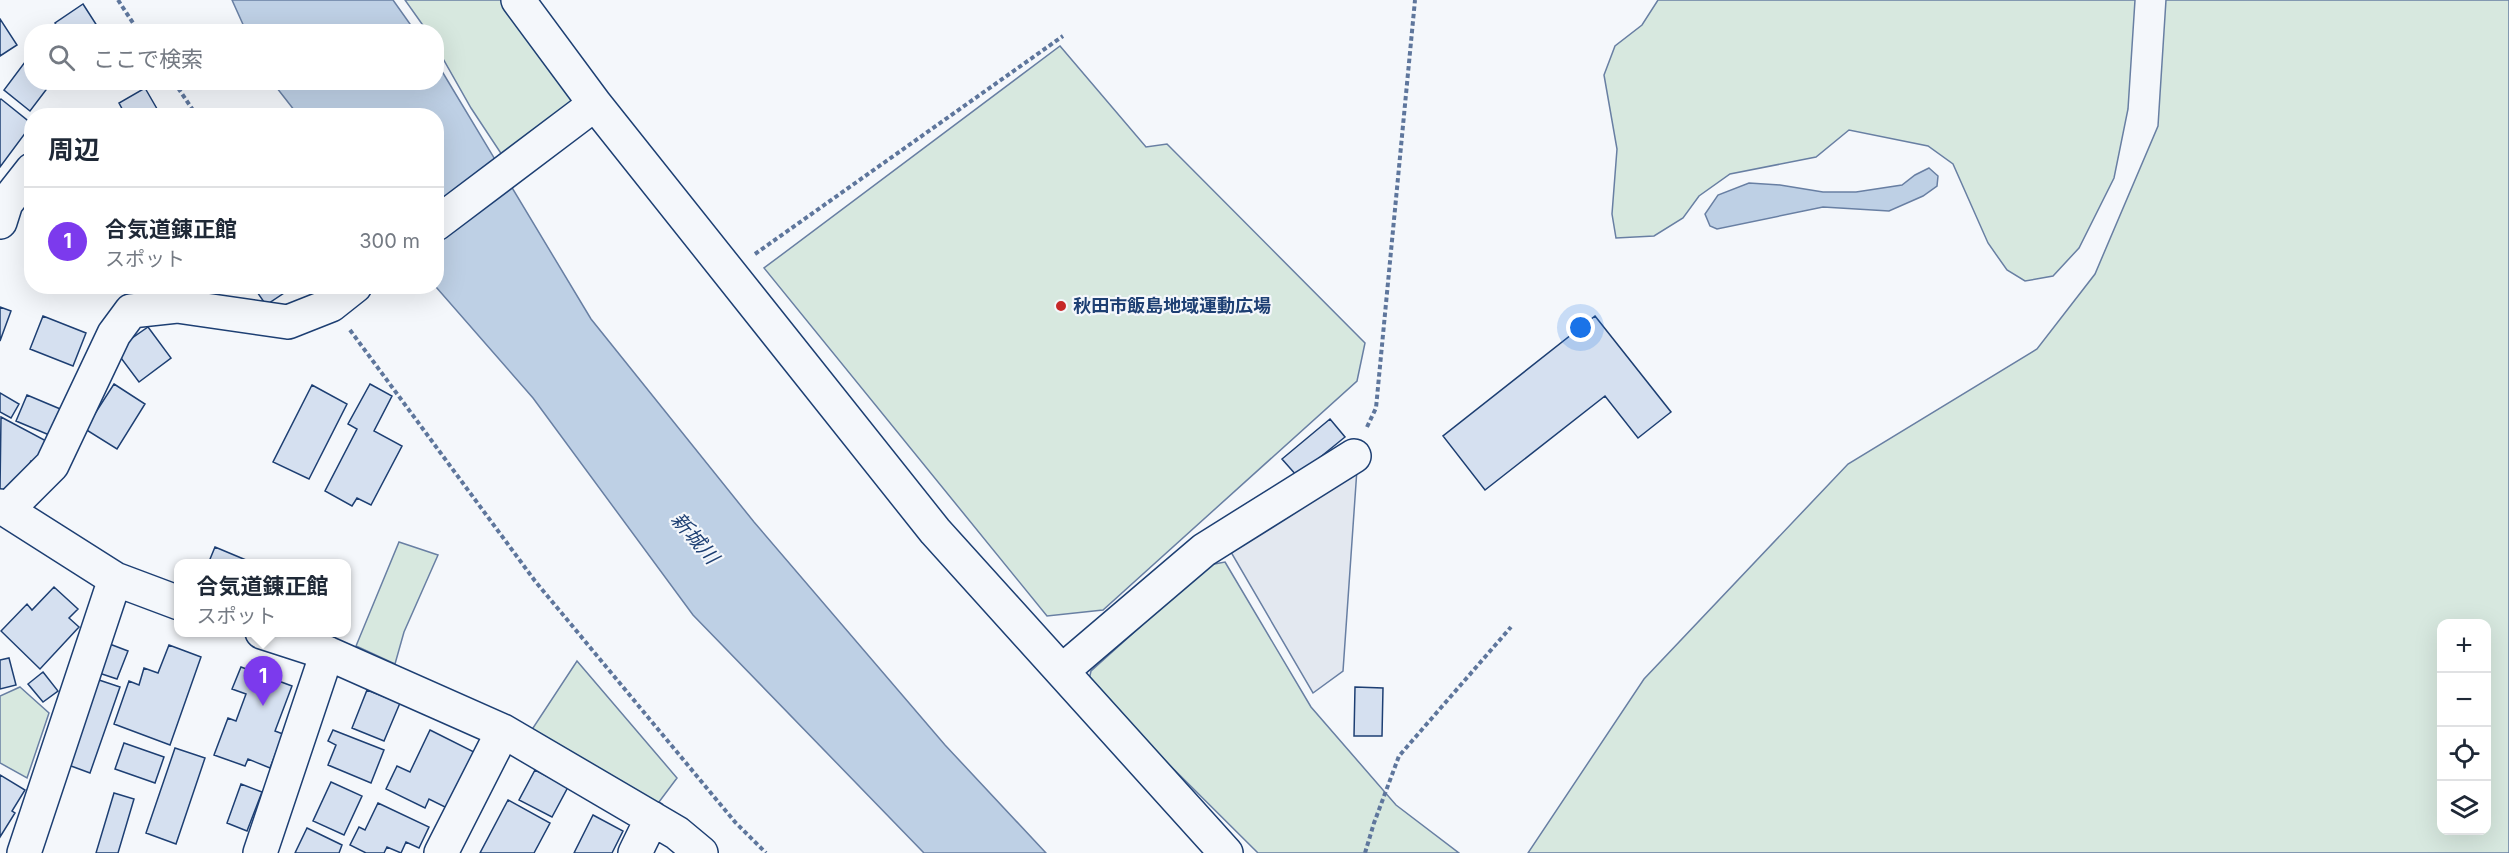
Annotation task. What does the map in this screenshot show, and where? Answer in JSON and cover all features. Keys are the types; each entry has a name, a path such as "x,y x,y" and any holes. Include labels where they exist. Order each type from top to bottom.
{"street":[{"path":"518,0 595,104 935,531 1226,853"},
{"path":"444,218 595,104"},
{"path":"0,222 6,203 24,180"},
{"path":"174,601 115,579 3,508 52,465 114,334 131,311 176,296 288,322 343,296"},
{"path":"1062,671 1204,550 1354,456"},
{"path":"24,853 115,579"},
{"path":"275,637 327,653 503,731 677,833 701,853"},
{"path":"260,853 327,653"},
{"path":"441,853 503,731"},
{"path":"635,853 652,818"}],"path":[{"path":"118,0 134,24"},
{"path":"1354,456 1376,408 1415,0"},
{"path":"729,272 1063,36"},
{"path":"179,90 192,108"},
{"path":"343,296 535,581 735,822 766,853"},
{"path":"1365,853 1399,756 1510,627"}],"shaded area":[{"path":"405,0 505,0 579,103 504,158 471,108 444,60 444,24 422,24"},
{"path":"1658,0 2135,0 2128,109 2114,178 2079,248 2053,276 2025,281 2007,270 1988,243 1953,164 1928,146 1849,130 1816,157 1730,174 1699,196 1683,218 1654,236 1616,238 1612,214 1617,149 1604,75 1615,46 1642,25"},
{"path":"2166,0 2509,0 2509,853 1528,853 1644,679 1848,464 2037,349 2095,274 2158,126"},
{"name":"秋田市飯島地域運動広場","path":"1060,46 1146,147 1167,144 1365,343 1357,381 1103,610 1047,616 764,268"},
{"path":"1357,469 1343,671 1313,693 1228,547"},
{"path":"399,542 438,555 404,632 395,664 356,646"},
{"path":"1225,562 1311,707 1396,805 1459,853 1258,853 1088,684 1091,671 1209,565"},
{"path":"577,661 677,778 656,806 531,731"},
{"path":"20,687 49,713 27,778 0,763 0,696"}],"water":[{"path":"232,0 393,0 410,24 243,24"},
{"name":"新城川","path":"444,75 591,319 754,522 945,745 1046,853 924,853 693,615 533,398 442,294 444,294 444,108 293,108 278,90 444,90"},
{"path":"1929,168 1938,176 1937,186 1923,196 1889,211 1823,207 1717,229 1710,226 1705,214 1718,195 1749,183 1823,192 1856,192 1902,185"}],"building":[{"path":"83,4 96,24 56,24"},
{"path":"0,19 17,45 0,56"},
{"path":"24,63 24,90 46,90 32,108 26,108 4,90"},
{"path":"142,90 146,90 157,108 122,108 119,103"},
{"path":"0,100 24,118 24,135 0,167"},
{"path":"258,294 282,294 266,305"},
{"path":"0,307 11,311 0,341"},
{"path":"43,316 86,333 73,366 30,349"},
{"path":"1595,316 1671,412 1638,438 1605,396 1485,490 1443,436"},
{"path":"148,327 171,358 139,382 115,350"},
{"path":"114,384 145,404 117,449 85,429"},
{"path":"370,384 392,396 374,431 402,446 371,505 357,498 352,506 325,491 357,429 348,424"},
{"path":"312,385 347,404 309,479 273,462"},
{"path":"0,393 19,404 11,418 0,412"},
{"path":"27,395 65,411 54,437 16,421"},
{"path":"1,417 50,443 38,464 31,461 12,497 0,490"},
{"path":"1330,419 1345,437 1297,476 1282,459"},
{"path":"215,547 244,559 210,559"},
{"path":"54,587 78,609 69,618 79,627 40,669 1,631 27,604 32,610"},
{"path":"107,643 128,651 117,679 96,672"},
{"path":"169,645 201,657 170,745 114,724 129,681 139,685 144,668 158,673"},
{"path":"9,658 16,685 0,689 0,660"},
{"path":"241,667 292,686 275,731 283,734 270,768 248,759 245,766 214,755 228,718 236,721 246,694 232,689"},
{"path":"43,672 58,691 43,702 28,684"},
{"path":"93,678 120,687 90,773 63,763"},
{"path":"1355,687 1383,688 1382,736 1354,736"},
{"path":"367,690 400,703 384,741 352,728"},
{"path":"333,730 384,750 371,783 328,765 336,745 328,741"},
{"path":"430,730 474,752 447,808 429,799 425,808 386,789 397,766 410,772"},
{"path":"124,743 164,757 155,783 115,769"},
{"path":"175,748 205,758 176,844 146,833"},
{"path":"535,770 568,787 552,817 519,800"},
{"path":"0,775 25,790 12,811 15,813 0,837"},
{"path":"331,782 362,796 344,835 313,821"},
{"path":"241,784 262,792 247,831 227,823"},
{"path":"114,793 134,799 118,853 96,853"},
{"path":"508,800 550,823 534,853 480,853"},
{"path":"378,803 429,827 419,848 406,842 401,853 387,847 384,853 366,853 350,845 359,827 365,830"},
{"path":"593,815 623,831 612,853 574,853"},
{"path":"307,828 342,845 339,853 295,853"}],"place":[{"name":"秋田市飯島地域運動広場","path":"1061,306"},
{"name":"合気道錬正館","path":"263,706"}]}
